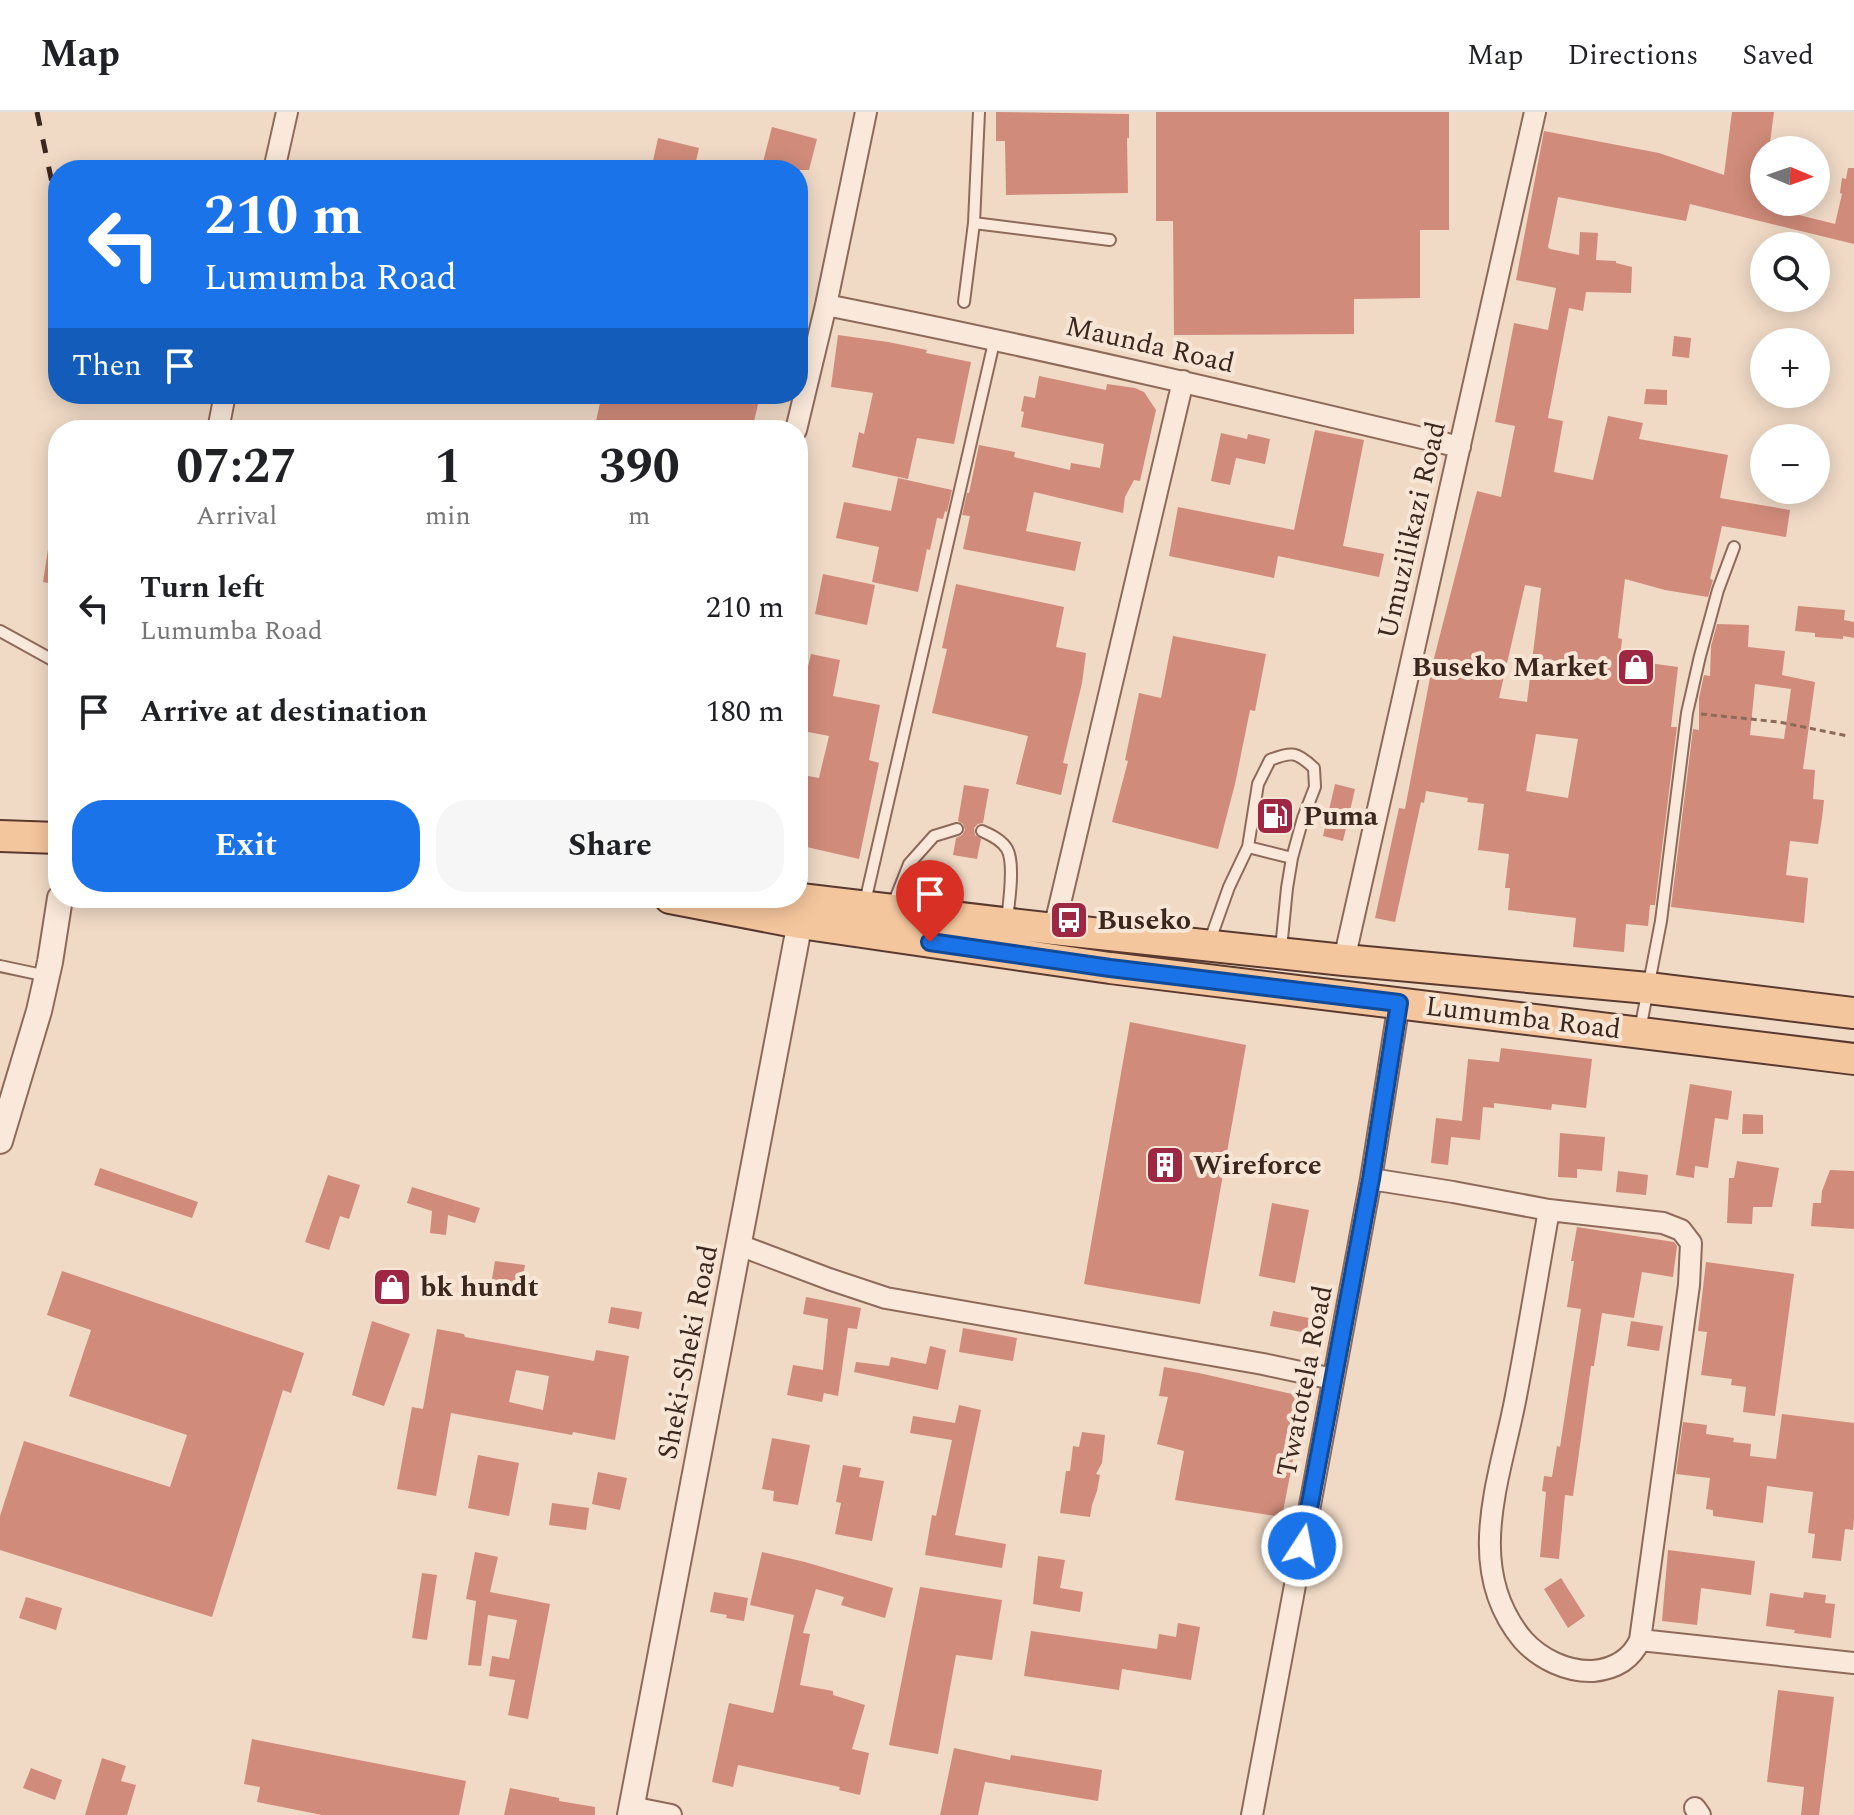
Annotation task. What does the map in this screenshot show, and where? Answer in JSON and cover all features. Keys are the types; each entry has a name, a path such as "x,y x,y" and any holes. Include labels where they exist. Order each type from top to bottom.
{"main road":[{"path":"0,823 48,825"},
{"path":"0,836 48,838"},
{"name":"Lumumba Road","path":"808,907 878,908 1344,960 1648,988 1854,1013"},
{"name":"Lumumba Road","path":"804,908 1110,968 1854,1059"}],"street":[{"path":"276,160 287,112"},
{"path":"808,380 866,112"},
{"name":"Umuzilikazi Road","path":"1344,960 1535,112"},
{"name":"Maunda Road","path":"826,305 995,338 1460,447"},
{"path":"1054,929 1183,381"},
{"path":"0,1141 30,1047 47,976 58,908"},
{"name":"Sheki-Sheki Road","path":"631,1811 739,1245 799,908"},
{"name":"Twatotela Road","path":"1252,1815 1371,1179 1399,1003"},
{"path":"1371,1179 1549,1210 1663,1223 1681,1230 1691,1243 1689,1285 1640,1640 1634,1654 1606,1670 1567,1668 1531,1649 1506,1617 1491,1563 1489,1531 1516,1400 1549,1210"},
{"path":"739,1245 886,1298 1333,1379"},
{"path":"1640,1640 1854,1663"},
{"path":"631,1811 671,1815"}],"lane":[{"path":"964,302 974,223 979,112"},
{"path":"974,223 1110,240"},
{"path":"878,908 995,338"},
{"path":"1640,1032 1661,921 1687,713 1718,590 1734,547"},
{"path":"0,631 48,658"},
{"path":"1208,945 1229,887 1248,847 1258,784 1270,760 1288,753 1302,756 1314,768 1315,787 1292,858 1281,953"},
{"path":"878,908 909,864 934,836 957,829"},
{"path":"982,831 1008,850 1012,883 1007,923"},
{"path":"1248,847 1292,858"},
{"path":"0,966 47,976"}],"path":[{"path":"1687,713 1779,722 1848,736"}],"building":[{"path":"996,112 1129,114 1128,193 1006,195 1005,141 996,141"},
{"path":"1156,112 1449,112 1449,230 1420,230 1420,298 1354,299 1354,334 1174,335 1173,221 1156,221"},
{"path":"1732,112 1774,112 1771,136 1750,136 1750,216 1803,216 1835,224 1842,194 1842,178 1846,179 1848,168 1854,168 1854,244 1830,238 1830,232 1805,232 1690,204 1686,221 1558,197 1550,249 1579,255 1580,232 1598,233 1596,260 1616,261 1632,267 1631,293 1586,292 1583,311 1569,308 1548,418 1563,421 1554,472 1593,480 1608,416 1643,423 1639,439 1728,455 1720,498 1790,510 1786,537 1722,526 1708,597 1625,579 1618,638 1622,639 1620,659 1678,667 1671,727 1677,727 1655,905 1650,905 1648,926 1626,924 1624,952 1573,947 1576,918 1508,910 1510,888 1505,888 1509,854 1478,850 1484,804 1426,791 1395,922 1375,918 1399,808 1405,809 1433,662 1477,491 1501,497 1515,426 1495,422 1514,323 1548,330 1556,288 1516,280 1544,131 1659,153 1724,175","holes":["1525,585 1541,588 1527,702 1499,698","1536,734 1578,739 1568,798 1526,791"]},
{"path":"772,127 817,139 809,170 808,160 764,160"},
{"path":"658,138 699,148 696,160 653,160"},
{"path":"838,335 888,342 971,362 954,444 917,438 908,479 852,467 859,432 864,434 873,393 831,387"},
{"path":"1674,336 1691,338 1689,358 1672,356"},
{"path":"1039,376 1106,390 1107,384 1135,388 1144,392 1156,410 1140,481 1134,480 1125,497 1123,513 1034,492 1026,531 1081,542 1075,571 963,549 970,516 962,515 979,445 1015,452 1014,457 1070,470 1071,463 1100,468 1104,444 1021,427 1024,396 1035,398"},
{"path":"1646,389 1667,390 1667,405 1644,404"},
{"path":"600,404 758,404 754,420 596,420"},
{"path":"1315,430 1364,440 1343,546 1384,554 1379,577 1278,556 1274,578 1169,556 1178,507 1294,530"},
{"path":"1221,433 1247,439 1248,434 1270,439 1265,464 1236,458 1230,485 1211,481"},
{"path":"898,478 952,490 947,512 943,519 937,518 918,592 872,582 879,547 836,538 844,502 891,511"},
{"path":"48,549 48,583 43,582"},
{"path":"823,574 875,585 867,625 815,614"},
{"path":"956,584 1064,607 1056,647 1086,653 1063,763 1068,764 1061,795 1016,784 1028,736 932,713 947,649 942,648"},
{"path":"1798,606 1845,610 1844,620 1854,622 1854,638 1815,637 1815,633 1795,631"},
{"path":"1717,624 1749,625 1748,647 1785,651 1782,675 1815,682 1803,769 1815,770 1813,799 1824,800 1822,818 1818,844 1790,841 1786,875 1808,878 1804,923 1671,907 1693,729 1699,730 1699,698 1704,675 1710,676 1711,646","holes":["1755,684 1791,689 1784,739 1750,735"]},
{"path":"1173,636 1266,654 1255,711 1250,710 1218,849 1112,822 1128,761 1125,760 1139,693 1161,698"},
{"path":"811,654 840,660 833,696 880,705 869,760 879,763 859,859 808,847 808,776 819,778 829,736 808,732 808,666"},
{"path":"1335,784 1355,789 1343,841 1323,836"},
{"path":"964,785 989,789 983,823 974,828 975,835 981,839 977,859 953,855 956,838 965,830 958,821"},
{"name":"Wireforce","path":"1130,1022 1246,1045 1200,1304 1084,1284"},
{"path":"1501,1048 1592,1059 1586,1108 1552,1104 1551,1110 1494,1103 1494,1108 1483,1107 1480,1140 1451,1137 1448,1165 1431,1163 1436,1118 1462,1121 1468,1059 1499,1062"},
{"path":"1690,1084 1732,1091 1728,1120 1715,1118 1708,1168 1695,1166 1694,1178 1676,1175"},
{"path":"1743,1114 1763,1115 1763,1134 1742,1134"},
{"path":"1560,1133 1605,1137 1602,1171 1577,1169 1577,1178 1558,1177"},
{"path":"1737,1161 1779,1168 1772,1207 1753,1207 1752,1224 1727,1223 1729,1178 1734,1178"},
{"path":"100,1168 198,1202 192,1218 94,1185"},
{"path":"1830,1170 1854,1171 1854,1229 1811,1226 1813,1203 1821,1203"},
{"path":"1618,1171 1648,1175 1646,1195 1616,1192"},
{"path":"328,1175 360,1185 349,1219 340,1216 329,1250 305,1242"},
{"path":"412,1187 480,1208 475,1223 448,1215 446,1235 430,1233 432,1211 407,1203"},
{"path":"1272,1203 1309,1210 1295,1283 1259,1276"},
{"path":"1577,1227 1674,1242 1677,1246 1673,1277 1642,1272 1634,1318 1602,1313 1594,1366 1591,1366 1573,1496 1565,1495 1559,1559 1540,1557 1546,1492 1542,1491 1544,1476 1552,1477 1557,1446 1560,1447 1581,1309 1567,1307"},
{"path":"495,1261 525,1265 522,1283 492,1279"},
{"path":"1706,1262 1794,1274 1775,1416 1743,1412 1746,1387 1731,1385 1732,1379 1701,1375 1707,1332 1698,1331"},
{"path":"62,1271 304,1353 291,1393 283,1390 212,1617 0,1550 0,1516 24,1441 170,1487 187,1435 69,1396 91,1330 47,1315"},
{"path":"806,1297 861,1308 857,1329 848,1328 838,1396 824,1393 822,1402 787,1395 793,1365 823,1370 828,1319 803,1314"},
{"path":"611,1307 642,1312 639,1329 608,1323"},
{"path":"1273,1311 1309,1318 1307,1333 1270,1326"},
{"path":"372,1321 410,1334 384,1406 352,1395"},
{"path":"1631,1321 1663,1326 1659,1351 1627,1346"},
{"path":"963,1328 1017,1338 1013,1361 959,1352"},
{"path":"437,1329 594,1361 596,1350 629,1356 615,1440 451,1413 436,1496 397,1489 412,1407 423,1409","holes":["516,1370 549,1376 543,1410 509,1402"]},
{"path":"930,1346 946,1350 938,1390 854,1372 856,1362 889,1366 891,1357 926,1364"},
{"path":"1164,1367 1305,1397 1282,1517 1175,1500 1184,1451 1157,1444 1168,1397 1159,1396"},
{"path":"959,1405 981,1410 955,1535 1006,1544 1002,1568 925,1555 952,1440 910,1433 913,1416 955,1423"},
{"path":"1782,1414 1854,1423 1853,1530 1845,1529 1841,1561 1812,1558 1815,1534 1808,1533 1813,1492 1767,1486 1763,1523 1713,1516 1713,1510 1706,1509 1710,1478 1676,1474 1683,1422 1707,1425 1706,1434 1751,1444 1750,1456 1776,1459"},
{"path":"1082,1432 1105,1435 1090,1517 1060,1513 1066,1471 1070,1471 1073,1446 1079,1447"},
{"path":"772,1438 810,1445 798,1505 773,1501 774,1491 762,1489"},
{"path":"478,1455 519,1463 509,1516 468,1508"},
{"path":"843,1465 861,1468 859,1477 884,1481 872,1541 835,1534 841,1503 836,1502"},
{"path":"598,1472 627,1478 620,1510 592,1504"},
{"path":"552,1503 589,1508 586,1530 549,1525"},
{"path":"1668,1550 1755,1561 1751,1595 1701,1588 1697,1625 1662,1621"},
{"path":"475,1552 498,1557 490,1592 550,1604 528,1719 508,1715 515,1680 489,1676 492,1656 509,1659 517,1620 488,1615 481,1666 468,1665 476,1601 466,1599"},
{"path":"762,1552 893,1588 885,1618 841,1605 844,1597 816,1589 803,1633 810,1634 800,1685 833,1691 833,1695 865,1705 852,1749 869,1753 860,1795 839,1790 840,1787 738,1765 733,1787 712,1782 729,1703 773,1713 774,1710 794,1615 750,1605"},
{"path":"1038,1556 1065,1560 1060,1588 1083,1592 1080,1612 1033,1604"},
{"path":"422,1573 437,1575 427,1640 412,1638"},
{"path":"1561,1578 1585,1616 1568,1628 1544,1589"},
{"path":"920,1587 1002,1600 992,1660 956,1655 938,1754 889,1745"},
{"path":"714,1592 748,1598 744,1621 710,1612"},
{"path":"1804,1592 1826,1595 1825,1603 1835,1604 1831,1638 1766,1626 1770,1593 1803,1598"},
{"path":"26,1597 62,1608 56,1630 19,1618"},
{"path":"1178,1623 1200,1627 1191,1680 1122,1669 1119,1690 1024,1676 1031,1631 1157,1649 1159,1634 1176,1637"},
{"path":"1778,1690 1834,1697 1819,1815 1801,1815 1804,1787 1767,1782"},
{"path":"252,1739 466,1781 459,1815 322,1815 257,1802 260,1787 244,1784"},
{"path":"954,1748 1010,1760 1011,1755 1102,1770 1098,1801 985,1782 978,1815 940,1815"},
{"path":"102,1758 126,1766 121,1781 136,1785 127,1815 85,1815"},
{"path":"31,1768 62,1780 55,1800 23,1788"},
{"path":"510,1788 595,1807 595,1815 504,1815"}],"railway":[{"path":"37,112 48,164"}],"place":[{"name":"Buseko Market","path":"1636,667"},
{"name":"Puma","path":"1275,816"},
{"name":"Buseko","path":"1069,920"},
{"name":"Wireforce","path":"1165,1165"},
{"name":"bk hundt","path":"392,1287"}],"route":[{"path":"930,942 1110,968 1399,1003 1371,1179 1302,1546"}]}
